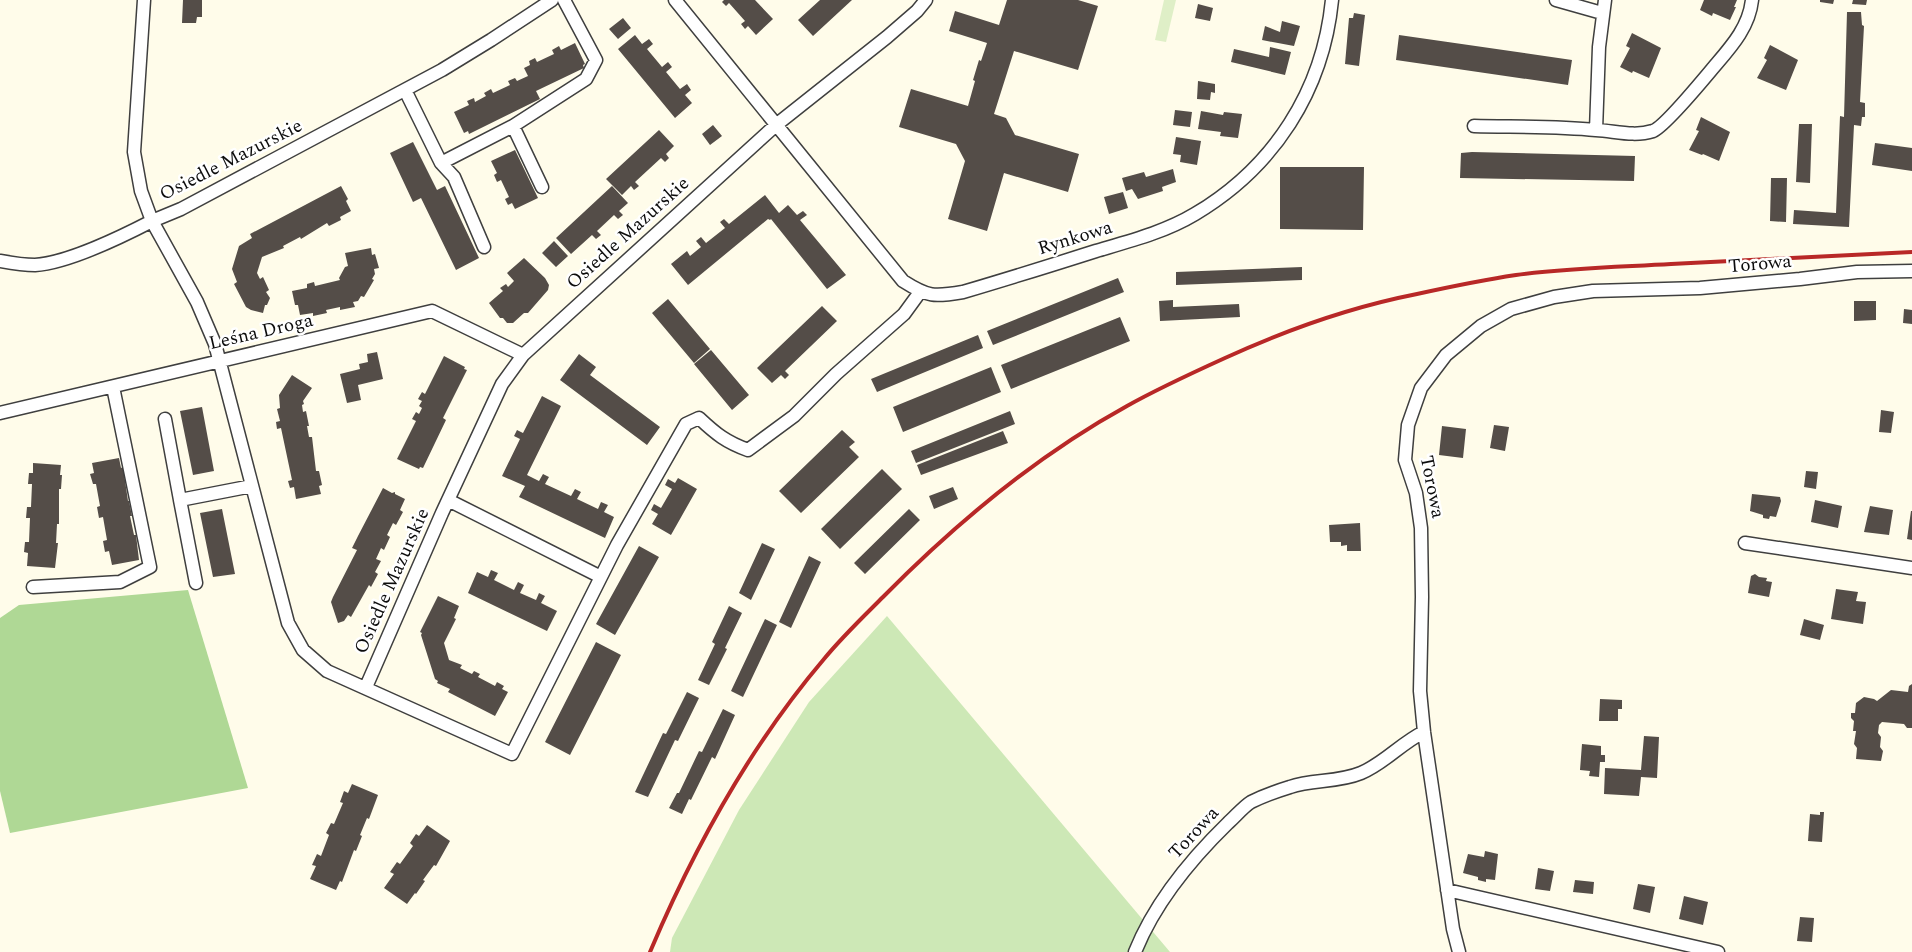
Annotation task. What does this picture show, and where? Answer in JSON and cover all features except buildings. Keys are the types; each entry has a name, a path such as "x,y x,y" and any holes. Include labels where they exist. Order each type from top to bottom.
{"street":[{"path":"0,262 35,265 56,261 127,234 152,221 141,191 134,152 144,0"},
{"name":"Osiedle Mazurskie","path":"552,0 491,40 405,90 181,209 152,221 197,302 220,361 288,623 303,650 328,670 512,754 601,577 686,424 700,418 715,434 729,443 748,450 794,416 836,374 904,314 920,292"},
{"path":"441,163 513,126 586,79 596,60 564,0"},
{"name":"Rynkowa","path":"675,0 903,281 920,292 939,296 963,292 1157,232 1194,215 1221,197 1250,173 1275,144 1296,114 1316,75 1329,27 1332,0"},
{"name":"Osiedle Mazurskie","path":"366,687 448,500 502,384 523,355 776,125 887,38 917,11 926,0"},
{"path":"1556,0 1602,13"},
{"path":"1596,130 1602,13 1605,0"},
{"path":"1474,126 1596,130 1627,134 1654,131 1675,112 1730,48 1744,28 1751,9 1752,0"},
{"path":"405,90 441,163 454,178 484,247"},
{"path":"513,126 542,187"},
{"name":"Torowa","path":"1135,952 1144,930 1161,902 1209,842 1249,803 1291,786 1335,781 1361,773 1386,759 1408,740 1424,732 1420,691 1421,528 1416,493 1405,460 1408,425 1421,388 1446,355 1481,326 1511,309 1554,297 1594,291 1700,288 1857,272 1912,271"},
{"name":"Leśna Droga","path":"0,413 432,311 523,355"},
{"path":"33,587 120,582 150,567 113,387"},
{"path":"165,420 196,583"},
{"path":"180,500 252,486"},
{"path":"448,500 601,577"},
{"path":"1745,543 1912,568"},
{"path":"1424,732 1453,929 1460,952"},
{"path":"1448,890 1718,952"}],"green space":[{"path":"1164,0 1176,0 1166,42 1155,40"},
{"path":"188,590 248,788 10,833 0,791 0,618 19,605"},
{"path":"887,616 1170,952 670,952 672,938 739,810 809,702"}],"railway":[{"path":"650,952 685,875 726,799 772,727 797,692 831,651 939,543 998,492 1061,447 1127,406 1200,369 1295,329 1392,299 1466,284 1516,275 1574,269 1912,252"}]}
